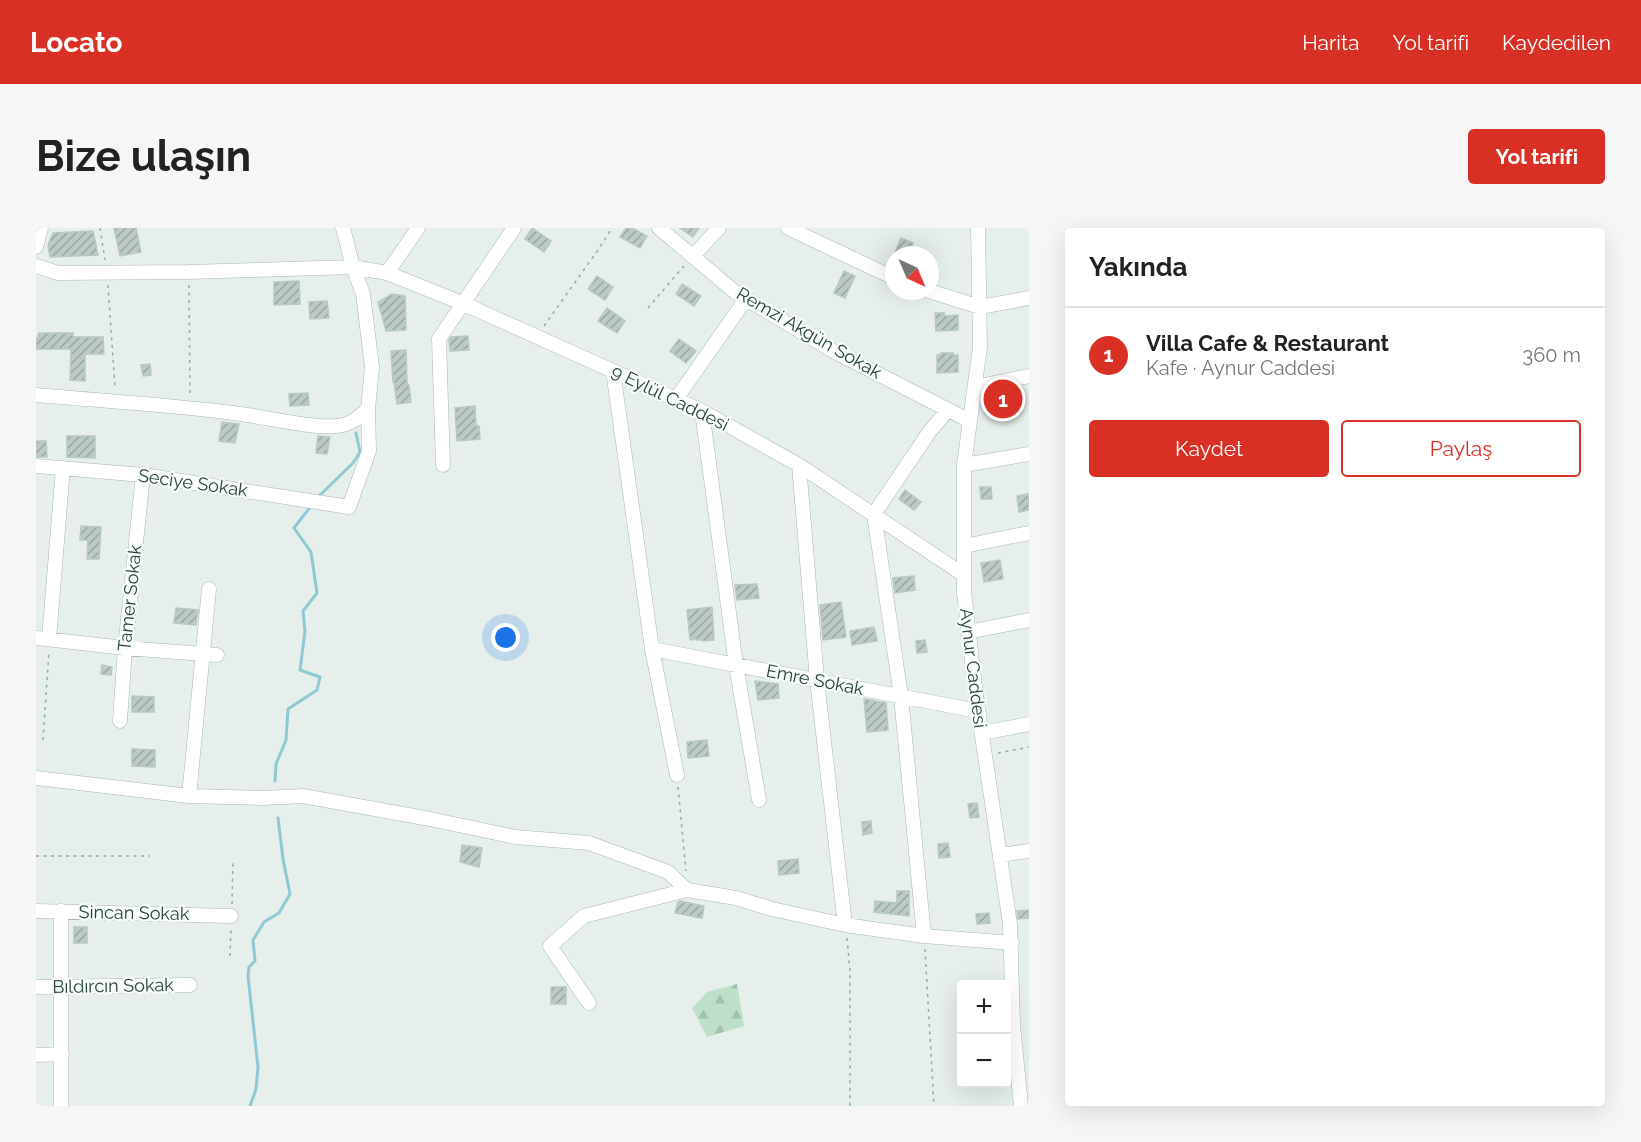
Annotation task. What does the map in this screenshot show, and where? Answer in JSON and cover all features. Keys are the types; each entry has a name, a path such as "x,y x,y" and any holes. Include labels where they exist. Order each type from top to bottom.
{"street":[{"path":"36,247 41,228"},
{"path":"36,395 240,414 317,426 339,427 357,419 368,409 372,367 363,294 343,228"},
{"path":"387,273 418,228"},
{"path":"443,465 439,339 514,228"},
{"name":"Remzi Akgün Sokak","path":"659,228 735,292 833,351 970,421"},
{"path":"693,256 719,228"},
{"path":"788,228 885,274"},
{"name":"Aynur Caddesi","path":"978,228 980,347 964,465 964,592 978,711 1011,943 1022,1047 1023,1103"},
{"name":"9 Eylül Caddesi","path":"36,266 58,273 353,267 387,273 462,303 702,411 799,465 964,575"},
{"path":"939,294 980,307 1029,298"},
{"path":"676,399 746,298"},
{"path":"613,371 652,649 677,775"},
{"path":"975,387 1029,376"},
{"name":"Seciye Sokak","path":"36,466 142,475 349,507 369,451 368,409"},
{"path":"924,936 901,696 874,514 930,431 948,410"},
{"path":"702,411 736,665 759,800"},
{"path":"964,465 1029,454"},
{"path":"799,465 817,680 845,925"},
{"path":"63,468 43,638 125,648 218,655"},
{"name":"Tamer Sokak","path":"120,721 142,475"},
{"path":"964,546 1029,533"},
{"path":"189,796 209,589"},
{"path":"968,632 1029,620"},
{"name":"Emre Sokak","path":"652,649 978,711"},
{"path":"982,733 1029,724"},
{"path":"36,778 189,796 264,798 303,796 515,837 590,843 668,872 687,890"},
{"path":"1000,855 1029,851"},
{"path":"589,1003 550,946 584,916 687,890 736,898 772,909 845,925 924,936 1011,943"},
{"name":"Sincan Sokak","path":"36,911 231,916"},
{"path":"61,911 59,955 62,987 61,1106"},
{"name":"Bıldırcın Sokak","path":"36,987 190,985"},
{"path":"36,1055 62,1054"}],"path":[{"path":"100,228 107,273 116,401"},
{"path":"536,336 612,228"},
{"path":"648,308 693,256"},
{"path":"189,272 190,396"},
{"path":"43,638 43,740"},
{"path":"985,755 1029,747"},
{"path":"677,775 687,890"},
{"path":"36,856 150,856"},
{"path":"845,925 850,971 850,1106"},
{"path":"924,936 934,1106"}],"green space":[{"path":"737,984 744,1026 707,1037 692,1008 707,992"}],"building":[{"path":"114,228 136,228 141,252 120,256"},
{"path":"532,228 551,241 544,252 525,239"},
{"path":"626,228 632,228 647,236 640,248 620,237"},
{"path":"680,228 699,228 693,237"},
{"path":"93,231 98,255 50,257 48,245 53,233"},
{"path":"901,238 913,243 912,246 898,246"},
{"path":"844,271 855,276 845,298 834,293"},
{"path":"597,276 613,287 605,300 588,289"},
{"path":"299,281 300,304 274,305 274,282"},
{"path":"682,284 701,296 694,306 676,294"},
{"path":"392,294 405,296 406,330 386,331 378,302"},
{"path":"327,301 329,318 310,319 309,302"},
{"path":"607,308 625,321 617,333 598,321"},
{"path":"935,313 944,313 944,316 958,315 958,330 936,331"},
{"path":"39,333 73,333 73,337 103,337 104,354 85,354 85,381 70,380 71,349 36,349"},
{"path":"468,336 469,350 450,351 451,337"},
{"path":"679,339 696,351 686,363 670,351"},
{"path":"406,350 407,385 409,385 411,402 397,404 391,351"},
{"path":"941,353 958,355 958,372 937,373 937,355"},
{"path":"150,364 151,375 143,376 141,365"},
{"path":"308,393 309,405 290,406 289,394"},
{"path":"1011,396 1014,412 997,415 994,399"},
{"path":"475,406 476,426 479,426 480,439 457,441 455,408"},
{"path":"222,422 239,424 235,443 219,441"},
{"path":"67,436 95,436 95,458 67,457"},
{"path":"318,436 330,437 327,454 316,453"},
{"path":"36,441 46,441 47,457 36,457"},
{"path":"980,487 991,487 992,499 981,499"},
{"path":"905,490 921,502 914,510 899,499"},
{"path":"1028,494 1029,510 1019,512 1017,496"},
{"path":"81,526 101,527 99,559 87,559 88,540 80,540"},
{"path":"1000,560 1003,579 984,582 981,563"},
{"path":"914,576 915,590 895,593 893,578"},
{"path":"757,584 759,598 737,600 735,585"},
{"path":"841,602 846,637 823,640 820,605"},
{"path":"712,607 714,640 690,640 687,610"},
{"path":"176,608 198,610 196,625 174,623"},
{"path":"874,627 877,641 852,645 850,631"},
{"path":"925,640 927,652 917,653 916,641"},
{"path":"102,665 112,667 111,675 101,674"},
{"path":"755,681 778,684 779,698 758,700"},
{"path":"132,696 154,697 154,712 132,712"},
{"path":"864,699 886,703 888,730 867,732"},
{"path":"707,740 709,756 688,758 687,742"},
{"path":"132,749 155,750 155,767 132,766"},
{"path":"977,803 979,817 970,818 968,804"},
{"path":"871,821 872,833 863,835 862,822"},
{"path":"948,843 950,857 939,858 938,844"},
{"path":"462,845 482,848 479,867 460,862"},
{"path":"798,859 799,873 779,875 778,861"},
{"path":"897,891 909,891 909,916 874,912 875,901 897,903"},
{"path":"680,901 704,906 702,918 675,913"},
{"path":"1029,910 1029,918 1018,919 1017,911"},
{"path":"989,913 990,923 977,924 976,914"},
{"path":"74,927 87,927 87,943 74,943"},
{"path":"551,987 566,987 566,1004 551,1004"}],"waterway":[{"path":"317,498 353,463 360,452 356,433"},
{"path":"275,781 276,764 286,740 288,709 317,690 320,677 300,670 305,631 303,611 317,593 311,552 294,528 311,506"},
{"path":"250,1106 256,1089 258,1067 248,976 249,967 255,961 253,940 264,922 279,913 290,894 278,818"}],"place":[{"name":"Villa Cafe & Restaurant","path":"1003,399"}]}
